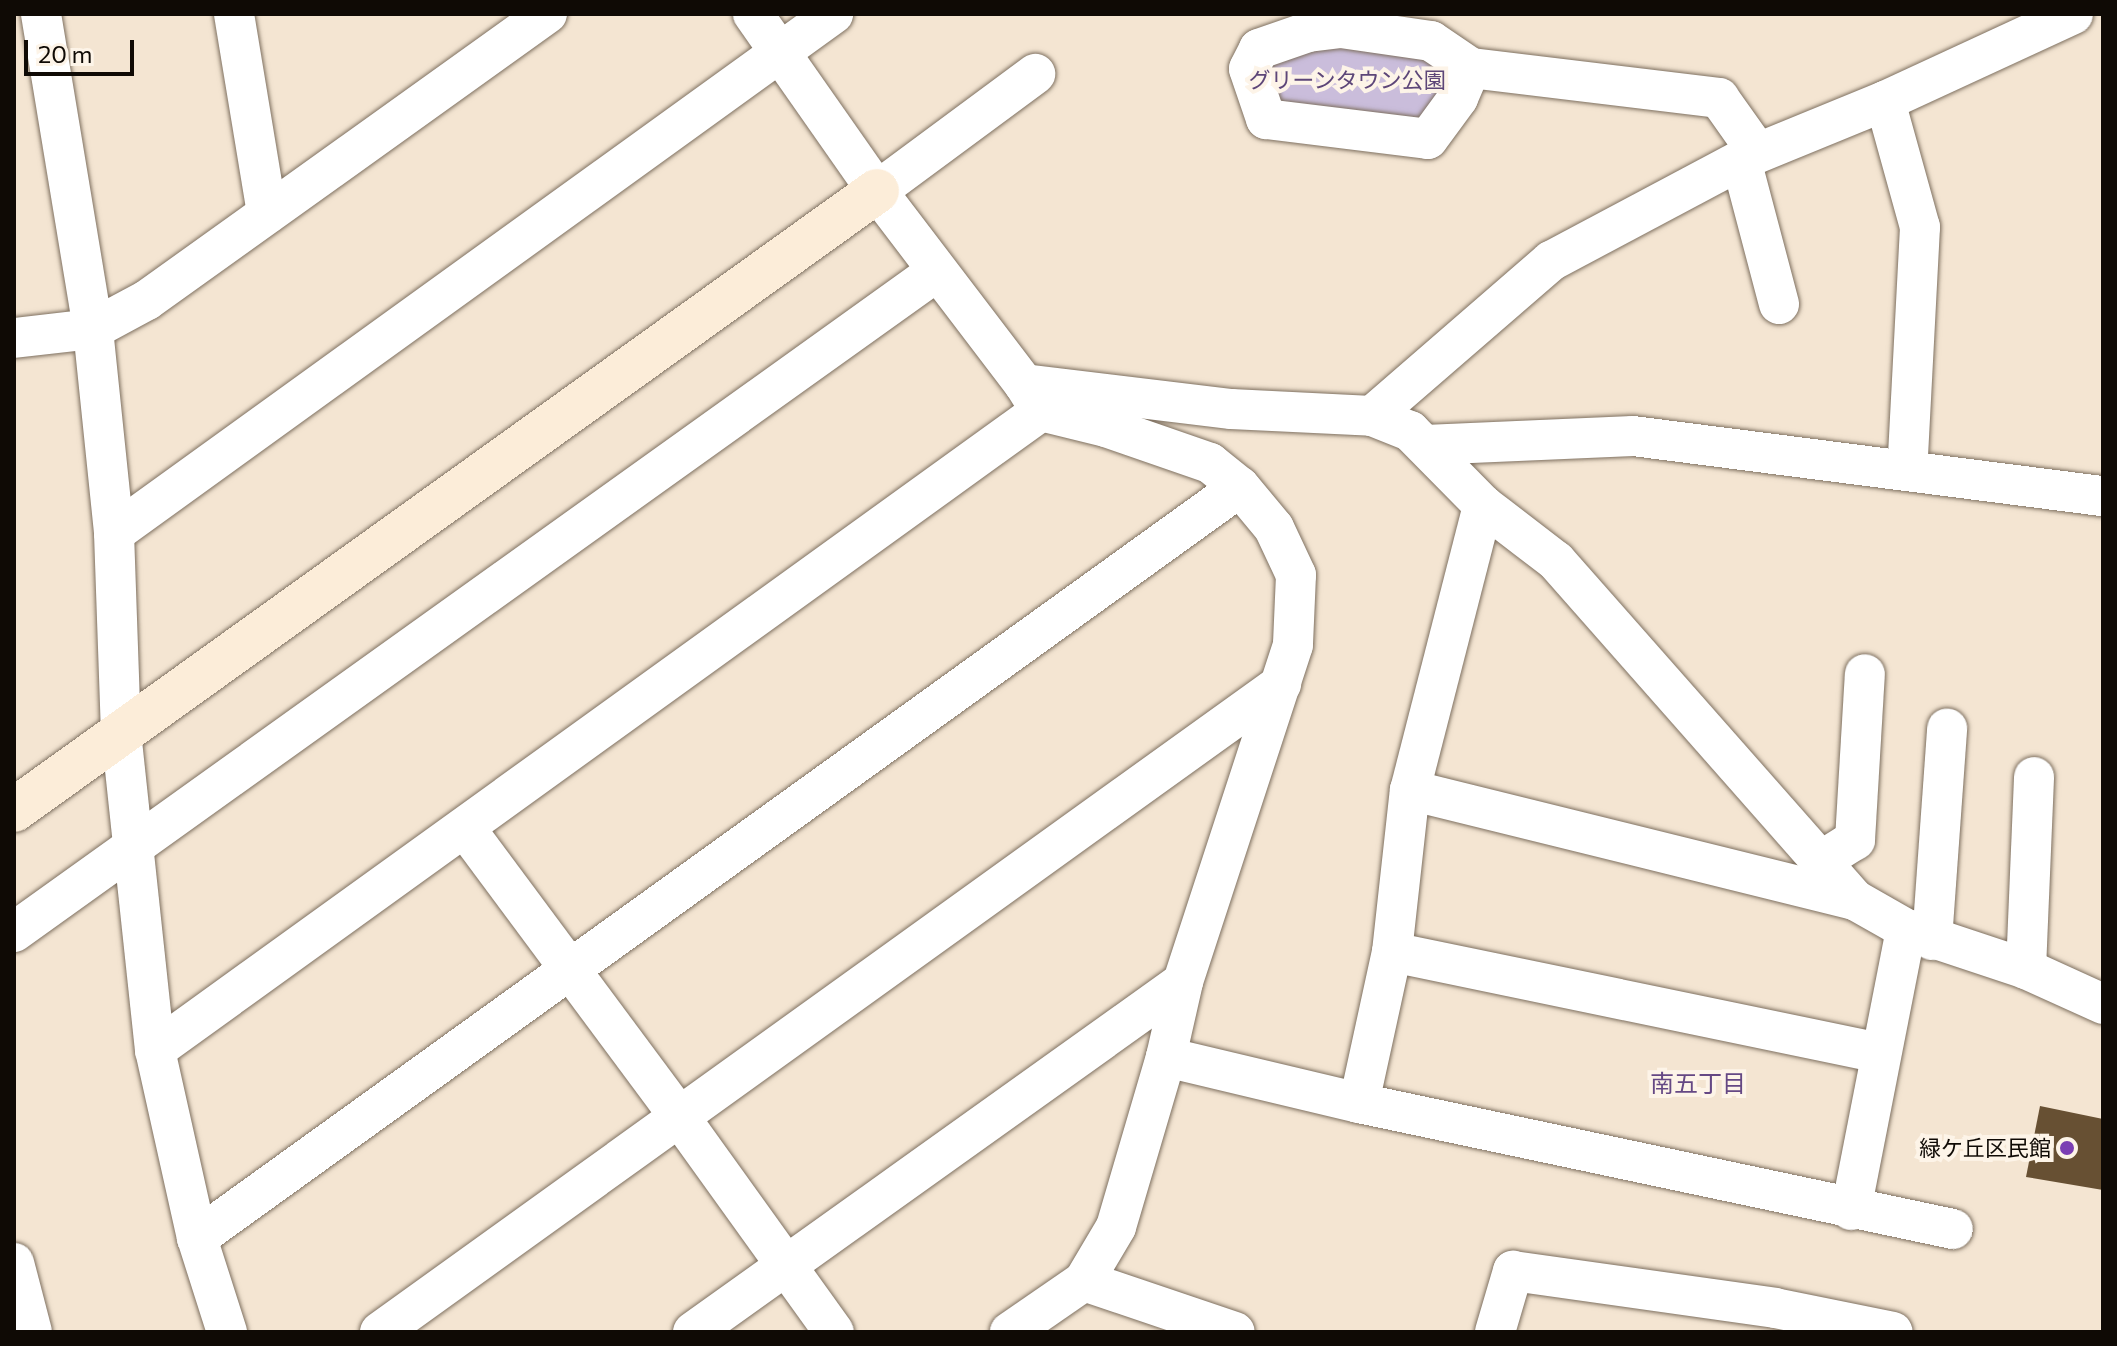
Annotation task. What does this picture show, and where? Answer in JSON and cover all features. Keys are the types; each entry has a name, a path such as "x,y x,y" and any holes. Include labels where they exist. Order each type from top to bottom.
{"street":[{"path":"41,14 93,329 114,533 121,732 131,849 155,1050 197,1238 227,1332"},
{"path":"234,14 267,213"},
{"path":"14,338 93,329 147,300 547,14"},
{"path":"753,14 936,272 1032,397 1106,427 1210,463 1240,487 1274,528 1296,575 1293,645 1183,982 1166,1057 1116,1227 1084,1281 1010,1332"},
{"path":"114,533 833,14"},
{"path":"1372,416 1551,261 1749,157 1885,101 2073,14"},
{"path":"1471,68 1458,98 1428,139 1266,119 1249,69 1259,49 1308,32 1341,28 1431,41 1471,68 1719,98 1749,157 1779,304"},
{"path":"14,810 877,191 1035,74"},
{"path":"1885,101 1920,227 1907,471"},
{"path":"14,932 936,272"},
{"path":"155,1050 465,828 1032,397 1372,416 1410,431 1483,505 1556,561 1855,900"},
{"path":"1425,445 1633,436 2103,496"},
{"path":"197,1238 1240,487"},
{"path":"1359,1103 1392,952 1410,790 1483,505"},
{"path":"1821,861 1855,840 1865,674"},
{"path":"380,1332 1281,684"},
{"path":"1851,1210 1881,1053 1919,934 1947,729"},
{"path":"2026,969 2034,777"},
{"path":"1410,790 1855,900 1919,934 2026,969 2103,1004"},
{"path":"465,828 834,1332"},
{"path":"1392,952 1881,1053"},
{"path":"693,1332 1183,982"},
{"path":"1166,1057 1359,1103 1851,1210 1953,1229"},
{"path":"14,1263 32,1332"},
{"path":"1495,1332 1513,1271 1775,1308 1893,1332"},
{"path":"1084,1281 1235,1332"}],"green space":[{"name":"グリーンタウン公園","path":"1342,35 1442,64 1447,90 1415,131 1277,105 1265,79 1275,55"}],"building":[{"name":"緑ケ丘区民館","path":"2040,1106 2103,1119 2103,1190 2026,1177"}],"place":[{"name":"緑ケ丘区民館","path":"2067,1148"}],"district":[{"name":"南五丁目","path":"1698,1083"}]}
